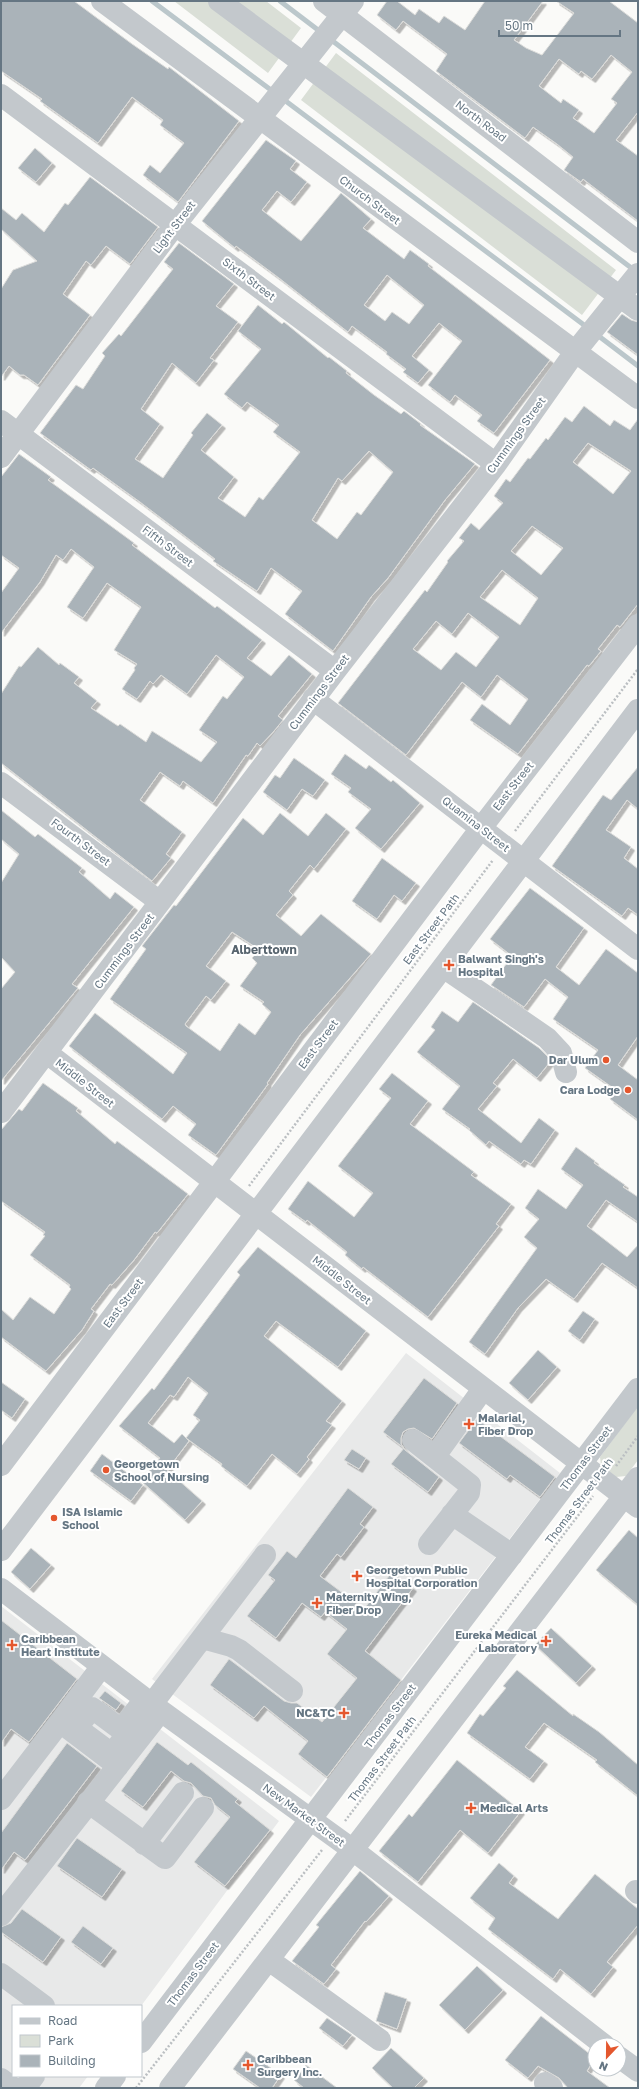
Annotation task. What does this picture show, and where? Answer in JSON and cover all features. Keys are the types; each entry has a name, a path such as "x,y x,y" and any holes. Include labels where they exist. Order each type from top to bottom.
{"street":[{"name":"Church Street","path":"102,1 638,398"},
{"path":"219,1 638,310"},
{"name":"North Road","path":"324,1 347,8 638,242"},
{"name":"Light Street","path":"1,457 175,224 321,43 347,8"},
{"name":"Sixth Street","path":"1,95 496,464"},
{"name":"Cummings Street","path":"1,1112 334,671 496,464 575,352 637,275"},
{"name":"Fifth Street","path":"1,421 334,671"},
{"name":"East Street","path":"1,1465 481,828 638,625"},
{"name":"Quamina Street","path":"313,699 638,949"},
{"path":"1,1550 638,710"},
{"name":"Fourth Street","path":"1,783 160,902"},
{"path":"443,967 547,1038 561,1053 566,1072"},
{"name":"Middle Street","path":"47,1053 631,1502"},
{"path":"435,1456 483,1389"},
{"name":"Thomas Street","path":"142,2041 638,1389"},
{"path":"414,1440 470,1486 469,1492 429,1544"},
{"path":"170,2088 353,1850 631,1502 638,1478"},
{"path":"452,1514 512,1555"},
{"path":"1,1915 88,1802 118,1766 153,1705 265,1555"},
{"name":"New Market Street","path":"1,1589 153,1705 353,1850 594,2037"},
{"path":"202,1638 231,1646 239,1650 292,1691"},
{"path":"1,1799 102,1666"},
{"path":"122,1730 153,1705"},
{"path":"60,1722 118,1766"},
{"path":"144,1844 183,1793"},
{"path":"88,1802 144,1844 166,1858 203,1808"},
{"path":"269,1960 380,2040"},
{"path":"1,1974 43,2005"},
{"path":"627,2063 638,2071"},
{"path":"25,2088 33,2077"},
{"path":"106,2088 114,2077"},
{"path":"1,2079 13,2088"}],"path":[{"name":"East Street Path","path":"238,1200 638,669"},
{"name":"Thomas Street Path","path":"136,2088 334,1836 638,1436"}],"shaded area":[{"name":"Georgetown Public Hospital Corporation","path":"406,1353 560,1473 311,1797 152,1679"},
{"path":"1,1606 279,1821 142,2005 12,2005 12,2077 87,2077 79,2088 1,2088"}],"green space":[{"path":"174,1 266,1 301,28 268,73"},
{"path":"336,53 616,270 582,315 301,100"},
{"path":"638,1406 638,1460 626,1476 616,1477 601,1465 600,1457"}],"building":[{"path":"1,1 74,1 168,69 169,67 239,121 178,202 143,175 150,165 160,173 184,143 160,125 163,120 132,97 98,143 40,101 42,99 1,71"},
{"path":"387,1 397,1 415,15 419,9 439,23 444,16 465,30 485,1 543,1 514,40 526,48 542,55 574,13 556,1 609,1 638,23 638,112 616,140 638,156 638,221 583,179 581,182 564,170 573,157 557,144 533,127 525,138 436,71 447,54 403,21 396,30 377,15","holes":["611,55 632,72 611,99 617,103 594,133 573,118 579,110 563,99 561,103 539,86 559,59 579,74 581,71 592,79"]},
{"path":"266,140 296,161 290,169 307,182 291,202 277,191 262,210 301,241 341,193 371,219 363,228 404,259 410,250 429,264 428,266 550,360 494,433 477,421 482,415 455,395 450,402 428,385 462,341 439,323 412,356 429,370 418,383 403,372 406,369 386,354 387,352 352,326 348,332 236,246 235,248 202,221","holes":["387,275 424,305 409,324 392,312 385,321 364,305"]},
{"path":"35,148 52,163 36,182 18,168"},
{"path":"90,177 158,227 130,264 106,246 91,265 86,261 63,294 90,315 38,385 24,375 20,375 9,366 1,377 1,289 13,270 37,261 1,229 1,208 16,220 22,213 44,232 65,203 68,205"},
{"path":"179,243 234,284 216,306 238,322 210,358 214,360 196,383 172,363 141,409 160,424 135,459 163,478 193,435 191,433 207,413 222,425 201,450 234,477 218,498 245,517 259,497 263,500 300,452 273,432 279,425 247,402 242,408 224,394 261,349 238,331 258,305 282,324 284,322 328,358 329,357 347,371 346,373 374,395 401,414 404,411 421,424 420,425 475,464 445,500 388,578 371,597 333,651 285,614 302,591 271,568 257,591 213,561 215,559 140,502 93,468 91,470 40,433 76,385 83,389 105,356 102,353 119,334 121,336 173,269 164,262","holes":["369,451 393,472 361,515 357,512 337,539 312,520 338,478 342,481"]},
{"path":"622,314 631,320 638,322 638,355 607,332"},
{"path":"584,406 610,426 614,420 630,430 638,419 638,604 620,627 617,625 598,649 601,651 589,666 587,665 518,754 470,720 482,704 510,725 528,699 497,675 481,697 462,682 406,755 338,703 425,590 427,592 448,562 447,561 464,541 459,538 471,523 479,530 503,503 494,496 506,479 510,482 528,458 530,459 546,438 548,440 565,417 572,422","holes":["588,443 631,471 613,494 573,462","532,526 563,548 541,575 511,551","502,570 538,598 520,625 480,597","468,613 499,637 476,667 456,652 441,670 413,649 436,621 452,634"]},
{"path":"19,454 51,477 48,480 134,543 132,545 215,608 217,606 262,640 247,658 271,676 289,655 312,674 278,716 283,720 260,746 257,743 248,756 246,755 213,803 183,781 180,786 160,772 140,800 182,832 166,854 171,858 152,881 1,763 1,694 19,666 21,667 38,647 59,665 60,663 79,677 74,683 97,701 91,708 118,726 120,724 146,742 152,731 201,762 217,742 199,730 223,696 227,699 244,677 216,655 187,694 161,675 153,684 150,681 137,699 122,689 135,670 134,668 137,664 114,650 141,607 107,583 83,618 67,607 94,567 71,549 63,560 56,555 40,582 1,633 1,593 19,568 1,555 1,477"},
{"path":"345,754 366,769 369,765 391,782 393,780 420,803 381,849 355,828 371,809 348,792 351,788 331,774"},
{"path":"294,758 325,780 313,796 302,789 287,810 263,792 275,775 280,778"},
{"path":"638,767 638,809 627,800 606,830 631,847 624,858 638,869 638,915 628,908 622,916 552,866 603,795 611,800"},
{"path":"1,810 35,837 38,834 82,868 79,872 110,899 115,892 134,907 72,984 78,988 1,1081 1,989 15,972 1,957 1,883 19,854 1,839"},
{"path":"280,813 308,836 326,813 346,829 314,869 310,865 289,891 293,895 276,915 301,936 321,914 371,954 300,1035 267,1083 268,1084 216,1155 188,1135 196,1124 173,1106 162,1119 69,1046 95,1013 173,1074 187,1053 110,999 146,949 142,946 174,905 176,906 243,818 263,835","holes":["232,932 260,950 252,958 257,963 240,986 264,1002 262,1004 271,1012 255,1035 239,1023 220,1051 185,1024 206,996 211,1000 226,981 206,966"]},
{"path":"382,858 416,883 402,901 394,895 377,919 352,901"},
{"path":"530,888 584,928 556,967 579,985 606,949 638,973 638,1036 618,1065 638,1080 638,1120 610,1099 616,1090 585,1068 598,1050 553,1019 568,997 545,979 524,1007 491,985 512,956 490,939"},
{"path":"473,1002 539,1048 550,1059 550,1062 537,1078 513,1059 493,1083 497,1086 478,1109 521,1143 539,1118 555,1130 531,1164 524,1160 521,1164 489,1141 486,1145 469,1130 470,1129 442,1109 460,1086 417,1052 435,1030 431,1027 442,1011 458,1022"},
{"path":"392,1073 428,1101 410,1124 474,1172 471,1175 511,1204 496,1224 499,1226 428,1317 363,1267 362,1269 345,1255 347,1252 307,1220 306,1222 288,1209 308,1181 354,1217 373,1193 338,1166 391,1098 379,1089"},
{"path":"43,1083 78,1108 76,1111 115,1144 117,1141 188,1194 157,1233 155,1232 134,1260 112,1285 110,1284 91,1309 94,1311 82,1330 46,1371 1,1337 1,1309 13,1320 30,1297 54,1314 71,1289 69,1287 70,1285 30,1255 45,1236 43,1235 45,1232 1,1201 1,1130 19,1109 22,1111"},
{"path":"576,1147 595,1161 594,1163 625,1185 623,1187 638,1197 638,1222 606,1200 587,1226 627,1257 638,1245 638,1288 602,1263 574,1299 546,1279 518,1308 485,1354 469,1342 537,1248 524,1237 539,1219 525,1208 538,1189 566,1209 583,1185 561,1169"},
{"path":"258,1247 366,1331 338,1367 276,1321 264,1336 342,1401 326,1421 332,1425 307,1457 309,1459 297,1474 272,1454 247,1486 221,1466 222,1464 186,1438 189,1441 167,1470 202,1501 185,1520 141,1481 160,1458 119,1426 152,1388 154,1390 240,1275 237,1272","holes":["188,1377 208,1393 193,1415 200,1420 186,1438 182,1434 174,1443 148,1423 170,1395 174,1397"]},
{"path":"583,1311 595,1319 580,1340 568,1331"},
{"path":"538,1350 557,1367 528,1400 509,1383"},
{"path":"424,1378 457,1403 432,1439 414,1428 408,1429 403,1432 401,1438 401,1444 403,1447 383,1432"},
{"path":"1,1382 25,1399 12,1418 1,1410"},
{"path":"477,1419 555,1477 540,1497 510,1475 507,1479 459,1443"},
{"path":"404,1448 439,1477 428,1492 391,1464"},
{"path":"352,1449 366,1458 359,1469 344,1460"},
{"path":"102,1454 143,1485 131,1501 90,1471"},
{"path":"348,1488 373,1507 360,1524 364,1527 341,1557 337,1554 320,1576 364,1609 392,1572 413,1588 365,1651 401,1680 327,1777 298,1754 308,1741 264,1706 254,1718 210,1685 229,1659 284,1701 297,1703 322,1722 357,1678 327,1654 347,1629 325,1612 321,1617 302,1603 276,1638 247,1616 275,1580 268,1575 287,1551 296,1558"},
{"path":"629,1530 638,1538 638,1605 596,1570"},
{"path":"31,1548 51,1565 30,1589 11,1572"},
{"path":"1,1620 77,1679 29,1742 11,1729 1,1743"},
{"path":"551,1628 592,1666 576,1683 535,1645"},
{"path":"517,1670 573,1716 573,1714 599,1732 638,1765 638,1796 595,1762 597,1760 544,1723 525,1747 544,1761 530,1779 467,1733 480,1714 483,1716 506,1688 503,1686"},
{"path":"105,1691 121,1703 116,1710 99,1698"},
{"path":"157,1742 188,1765 191,1762 238,1799 235,1802 270,1830 225,1886 194,1862 230,1817 215,1805 211,1798 203,1796 191,1783 184,1781 171,1771 143,1807 121,1791"},
{"path":"67,1743 97,1766 25,1860 14,1852 1,1870 1,1833"},
{"path":"457,1760 521,1811 488,1853 460,1830 418,1882 379,1851 409,1814 412,1817"},
{"path":"77,1838 122,1869 102,1897 57,1866"},
{"path":"499,1863 514,1876 509,1883 558,1919 595,1874 638,1909 638,1925 607,1962 613,1967 591,1994 560,1969 553,1979 488,1929 495,1918 470,1898"},
{"path":"360,1871 389,1896 366,1922 365,1921 331,1965 336,1969 324,1984 292,1961 319,1927 316,1925"},
{"path":"22,1909 61,1937 43,1962 1,1932 1,1927 11,1923"},
{"path":"83,1926 113,1948 101,1964 71,1942"},
{"path":"477,1966 503,1990 465,2030 439,2005"},
{"path":"385,1992 407,1999 397,2029 376,2021"},
{"path":"541,2016 587,2052 587,2077 595,2077 610,2088 568,2088 559,2078 538,2066 528,2078 505,2060"},
{"path":"327,2018 352,2035 343,2046 319,2028"},
{"path":"391,2048 424,2078 414,2088 393,2088 372,2068"},
{"path":"246,2051 281,2075 272,2088 260,2088 233,2069"},
{"path":"306,2065 337,2088 304,2088 294,2080"}],"waterway":[{"path":"152,1 275,93"},
{"path":"280,1 322,33"},
{"path":"330,39 634,270"},
{"path":"283,99 588,328"},
{"path":"596,334 638,366"}],"place":[{"name":"Balwant Singh's Hospital","path":"449,965"},
{"name":"Dar Ulum","path":"606,1060"},
{"name":"Cara Lodge","path":"628,1090"},
{"name":"Malarial, Fiber Drop","path":"469,1424"},
{"name":"Georgetown School of Nursing","path":"106,1470"},
{"name":"ISA Islamic School","path":"54,1518"},
{"name":"Georgetown Public Hospital Corporation","path":"357,1576"},
{"name":"Maternity Wing, Fiber Drop","path":"317,1603"},
{"name":"Eureka Medical Laboratory","path":"546,1641"},
{"name":"Caribbean Heart Institute","path":"12,1645"},
{"name":"NC&TC","path":"344,1713"},
{"name":"Medical Arts","path":"471,1808"},
{"name":"Caribbean Surgery Inc.","path":"248,2065"}],"district":[{"name":"Alberttown","path":"264,950"}]}
